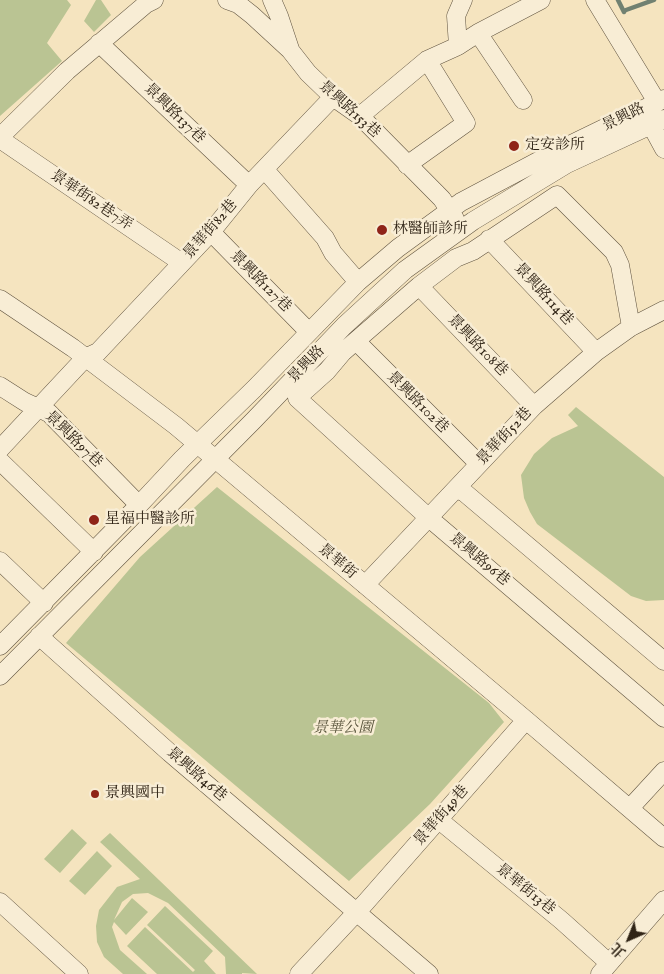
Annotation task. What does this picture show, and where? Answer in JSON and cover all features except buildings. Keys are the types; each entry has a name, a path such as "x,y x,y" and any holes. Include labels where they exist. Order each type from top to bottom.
{"street":[{"path":"0,138 99,42 146,4 154,0"},
{"name":"景興路153巷","path":"227,0 238,4 252,14 290,50 308,73 333,97 360,116 442,200 462,230"},
{"path":"272,0 290,50"},
{"path":"458,46 456,16 463,0"},
{"path":"360,116 427,60 458,46 478,33 541,0"},
{"path":"595,0 661,100"},
{"path":"478,33 523,100"},
{"name":"景興路137巷","path":"99,42 249,185"},
{"path":"407,165 466,123 427,60"},
{"name":"景華街82巷","path":"0,449 85,358 98,352 211,232 249,185 333,97"},
{"name":"景興路","path":"0,646 358,282 398,248 461,202 559,150 661,100"},
{"path":"657,122 664,149"},
{"name":"景興路","path":"0,676 344,326 405,270 473,221 567,164 657,122"},
{"name":"景華街82巷7弄","path":"0,138 182,263"},
{"path":"264,170 325,238 333,254 358,282"},
{"path":"356,341 419,286 456,258 473,251 489,238 557,195 614,252 620,265 631,327"},
{"name":"景興路127巷","path":"211,232 309,332"},
{"name":"景興路114巷","path":"489,238 596,352"},
{"name":"景興路108巷","path":"419,286 534,406"},
{"name":"景華街","path":"0,299 73,348 176,426 664,838"},
{"name":"景華街52巷","path":"366,585 534,406 596,352 631,327 664,310"},
{"name":"景興路96巷","path":"356,341 297,398 429,518 664,718"},
{"name":"景興路102巷","path":"356,341 479,464"},
{"name":"景興路97巷","path":"0,386 25,402 49,413 139,505"},
{"path":"0,461 94,552"},
{"path":"457,489 664,661"},
{"path":"0,561 44,603"},
{"name":"景興路46巷","path":"39,636 170,753 429,974"},
{"name":"景華街49巷","path":"299,974 439,820 526,720"},
{"path":"630,808 664,771"},
{"name":"景華街13巷","path":"439,820 561,920 604,968 664,900"},
{"path":"0,902 79,974"}],"green space":[{"path":"0,0 67,0 71,5 47,43 62,61 0,116"},
{"path":"96,0 101,0 111,15 94,32 84,21"},
{"path":"576,407 664,477 664,600 646,601 631,596 537,524 530,512 524,498 521,475 534,454 552,438 578,426 568,415"},
{"name":"景華公園","path":"217,487 489,703 504,722 430,804 349,881 66,643 140,557"},
{"path":"72,829 87,843 60,873 44,859"},
{"path":"110,833 257,974 226,974 225,957 168,903 148,893 133,894 122,902 114,920 132,898 148,912 126,935 114,922 112,927 120,950 147,974 123,974 104,957 97,942 96,926 99,910 117,887 140,879 100,842"},
{"path":"97,851 112,866 85,895 69,881"},
{"path":"165,906 213,951 204,961 216,974 157,974 127,946 145,927 193,972 195,970 147,925"}],"waterway":[{"path":"618,0 624,12"},
{"path":"626,10 654,0"}],"place":[{"name":"定安診所","path":"514,146"},
{"name":"林醫師診所","path":"382,230"},
{"name":"星福中醫診所","path":"94,520"},
{"name":"景興國中","path":"95,794"}]}
